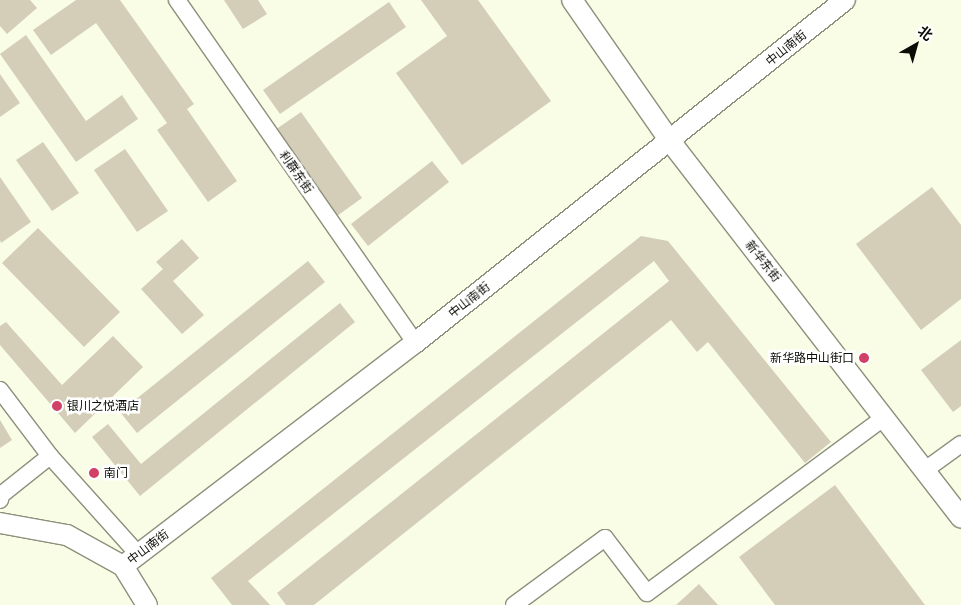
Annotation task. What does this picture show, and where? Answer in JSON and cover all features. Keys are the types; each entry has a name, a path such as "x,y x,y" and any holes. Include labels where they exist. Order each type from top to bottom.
{"street":[{"name":"利群东街","path":"178,0 415,343"},
{"name":"新华东街","path":"572,0 670,141 926,470 961,518"},
{"name":"中山南街","path":"150,602 131,560 415,343 845,0"},
{"path":"0,390 131,560"},
{"path":"514,605 605,538 647,594 885,417"},
{"path":"926,470 961,444"},
{"path":"0,500 1,495 50,456"},
{"path":"0,523 67,535 131,560"}],"building":[{"path":"0,0 30,0 37,8 7,34 0,26"},
{"path":"76,0 120,0 194,104 187,109 237,181 208,202 157,130 167,123 96,23 51,55 33,30"},
{"path":"224,0 258,0 267,14 243,29"},
{"path":"421,0 478,0 551,101 462,165 396,73 447,36"},
{"path":"389,2 406,27 280,114 263,90"},
{"path":"26,35 86,121 122,95 138,119 76,162 0,54"},
{"path":"0,74 20,103 0,117"},
{"path":"301,112 362,198 337,216 275,130"},
{"path":"43,142 79,193 52,211 16,160"},
{"path":"125,149 168,211 137,232 94,170"},
{"path":"432,161 449,182 368,246 351,224"},
{"path":"0,177 31,222 1,243 0,240"},
{"path":"932,187 961,225 961,299 921,330 856,244"},
{"path":"38,228 120,312 84,347 2,263"},
{"path":"641,236 668,241 831,442 805,463 708,342 697,352 671,320 314,605 286,605 277,593 669,281 654,261 248,581 270,605 232,605 211,578"},
{"path":"182,239 199,258 173,281 204,315 182,334 141,289 163,269 156,262"},
{"path":"308,261 325,282 137,433 120,412"},
{"path":"340,303 355,322 140,496 92,437 108,424 141,464"},
{"path":"6,322 62,385 113,336 143,367 75,433 0,345 0,326"},
{"path":"961,340 961,406 953,412 921,370"},
{"path":"0,420 12,440 0,448"},
{"path":"835,485 925,605 775,605 739,557"},
{"path":"699,584 718,605 676,605"}],"place":[{"name":"新华路中山街口","path":"864,358"},
{"name":"银川之悦酒店","path":"57,406"},
{"name":"南门","path":"94,473"}]}
